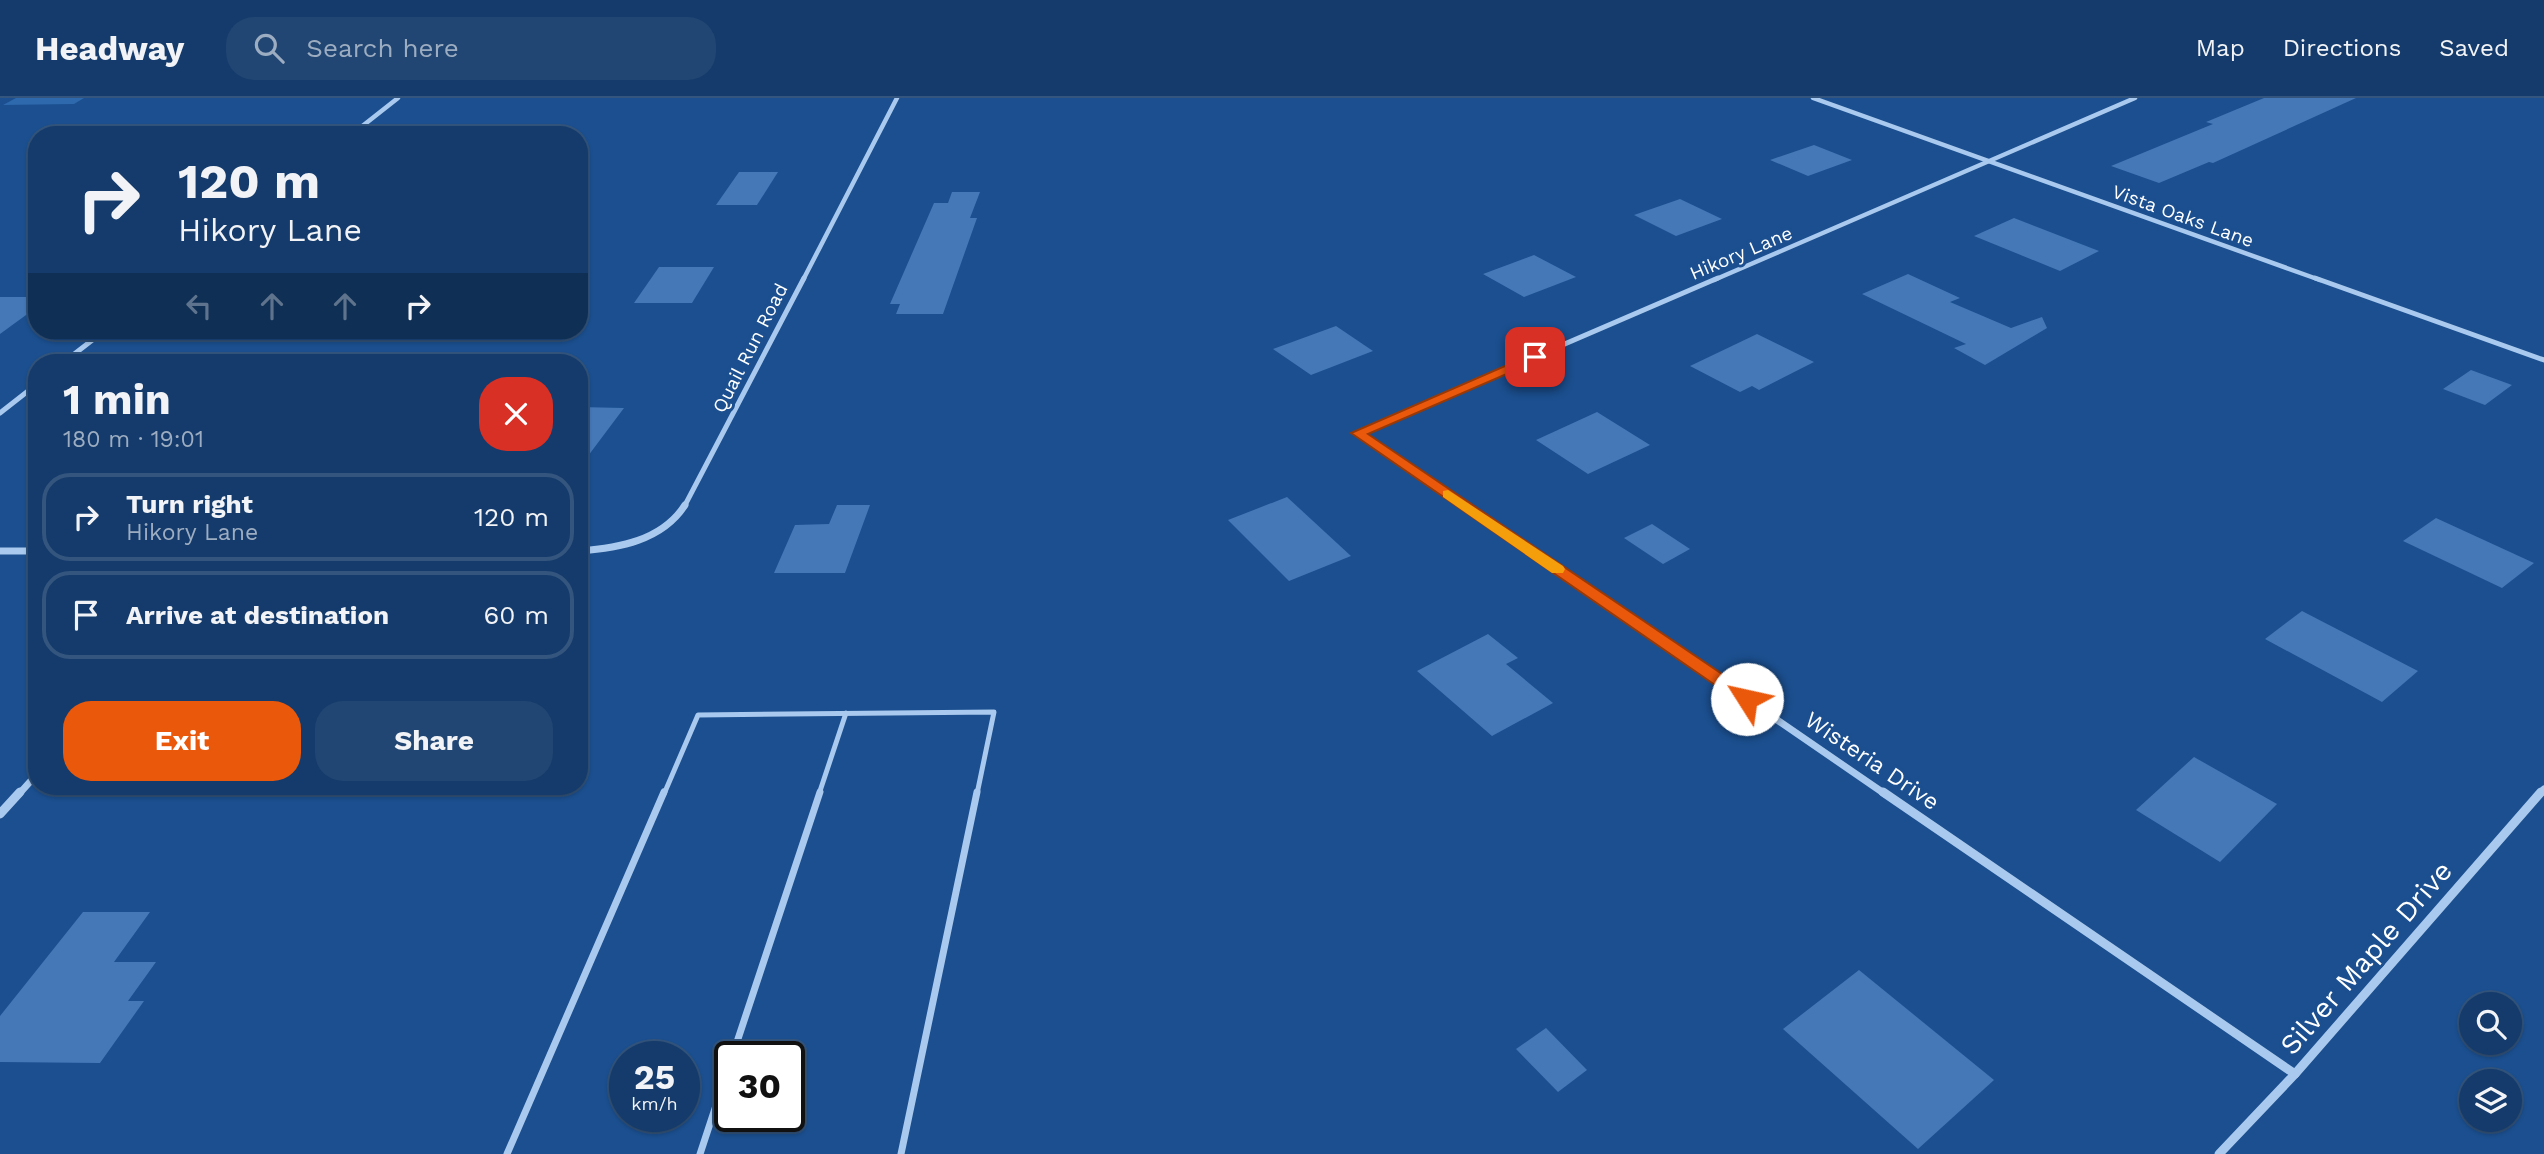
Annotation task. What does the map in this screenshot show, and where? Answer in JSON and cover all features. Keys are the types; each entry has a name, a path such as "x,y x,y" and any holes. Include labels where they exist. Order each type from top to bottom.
{"street":[{"path":"362,126 398,98"},
{"name":"Quail Run Road","path":"588,550 619,545 651,535 673,520 705,469 897,98"},
{"name":"Vista Oaks Lane","path":"1813,98 2544,360"},
{"name":"Hikory Lane","path":"1358,433 2135,98"},
{"path":"74,354 92,340"},
{"path":"0,413 28,391"},
{"name":"Wisteria Drive","path":"1358,433 2295,1074"},
{"path":"0,551 28,551"},
{"path":"0,814 28,784"},
{"name":"Silver Maple Drive","path":"2219,1154 2295,1074 2544,789"}],"lane":[{"path":"508,1154 698,715 994,712 901,1154"},
{"path":"737,1041 846,713"},
{"path":"699,1154 714,1110"}],"shaded area":[{"path":"16,98 84,98 74,104 3,105"}],"building":[{"path":"2264,98 2356,98 2213,163 2209,162 2159,183 2111,166 2213,124 2206,122"},
{"path":"1814,145 1852,160 1808,176 1770,160"},
{"path":"739,172 778,172 757,205 716,205"},
{"path":"952,192 980,192 970,218 977,218 943,314 896,314 900,304 890,304 934,203 948,203"},
{"path":"1680,199 1722,219 1676,236 1634,215"},
{"path":"2014,218 2099,251 2060,271 1974,236"},
{"path":"1534,255 1576,277 1524,297 1483,274"},
{"path":"659,267 714,267 692,303 634,303"},
{"path":"1908,274 1960,298 1950,302 2011,328 2042,317 2047,328 1985,365 1954,348 1966,344 1862,294"},
{"path":"0,297 28,297 28,314 0,334"},
{"path":"1336,326 1373,351 1311,375 1273,349"},
{"path":"1757,334 1814,362 1759,390 1752,386 1740,392 1690,366"},
{"path":"2471,370 2512,385 2485,405 2443,389"},
{"path":"588,407 624,408 588,456"},
{"path":"1597,412 1650,445 1588,474 1536,440"},
{"path":"1287,497 1351,556 1289,581 1228,520"},
{"path":"837,505 870,505 845,573 774,573 795,525 829,524"},
{"path":"2436,518 2534,563 2502,588 2403,541"},
{"path":"1652,524 1690,549 1663,564 1624,538"},
{"path":"2302,611 2418,671 2382,702 2265,639"},
{"path":"1488,634 1518,658 1506,664 1553,703 1492,736 1417,671"},
{"path":"2194,757 2277,804 2220,862 2136,810"},
{"path":"83,912 150,912 114,962 156,962 128,1001 144,1001 100,1063 0,1062 0,1016"},
{"path":"1859,970 1994,1080 1918,1149 1783,1029"},
{"path":"1546,1028 1587,1070 1558,1092 1516,1049"}],"slow traffic":[{"path":"1448,494 1557,569"}],"route":[{"path":"1535,357 1358,433 1747,699"}]}
